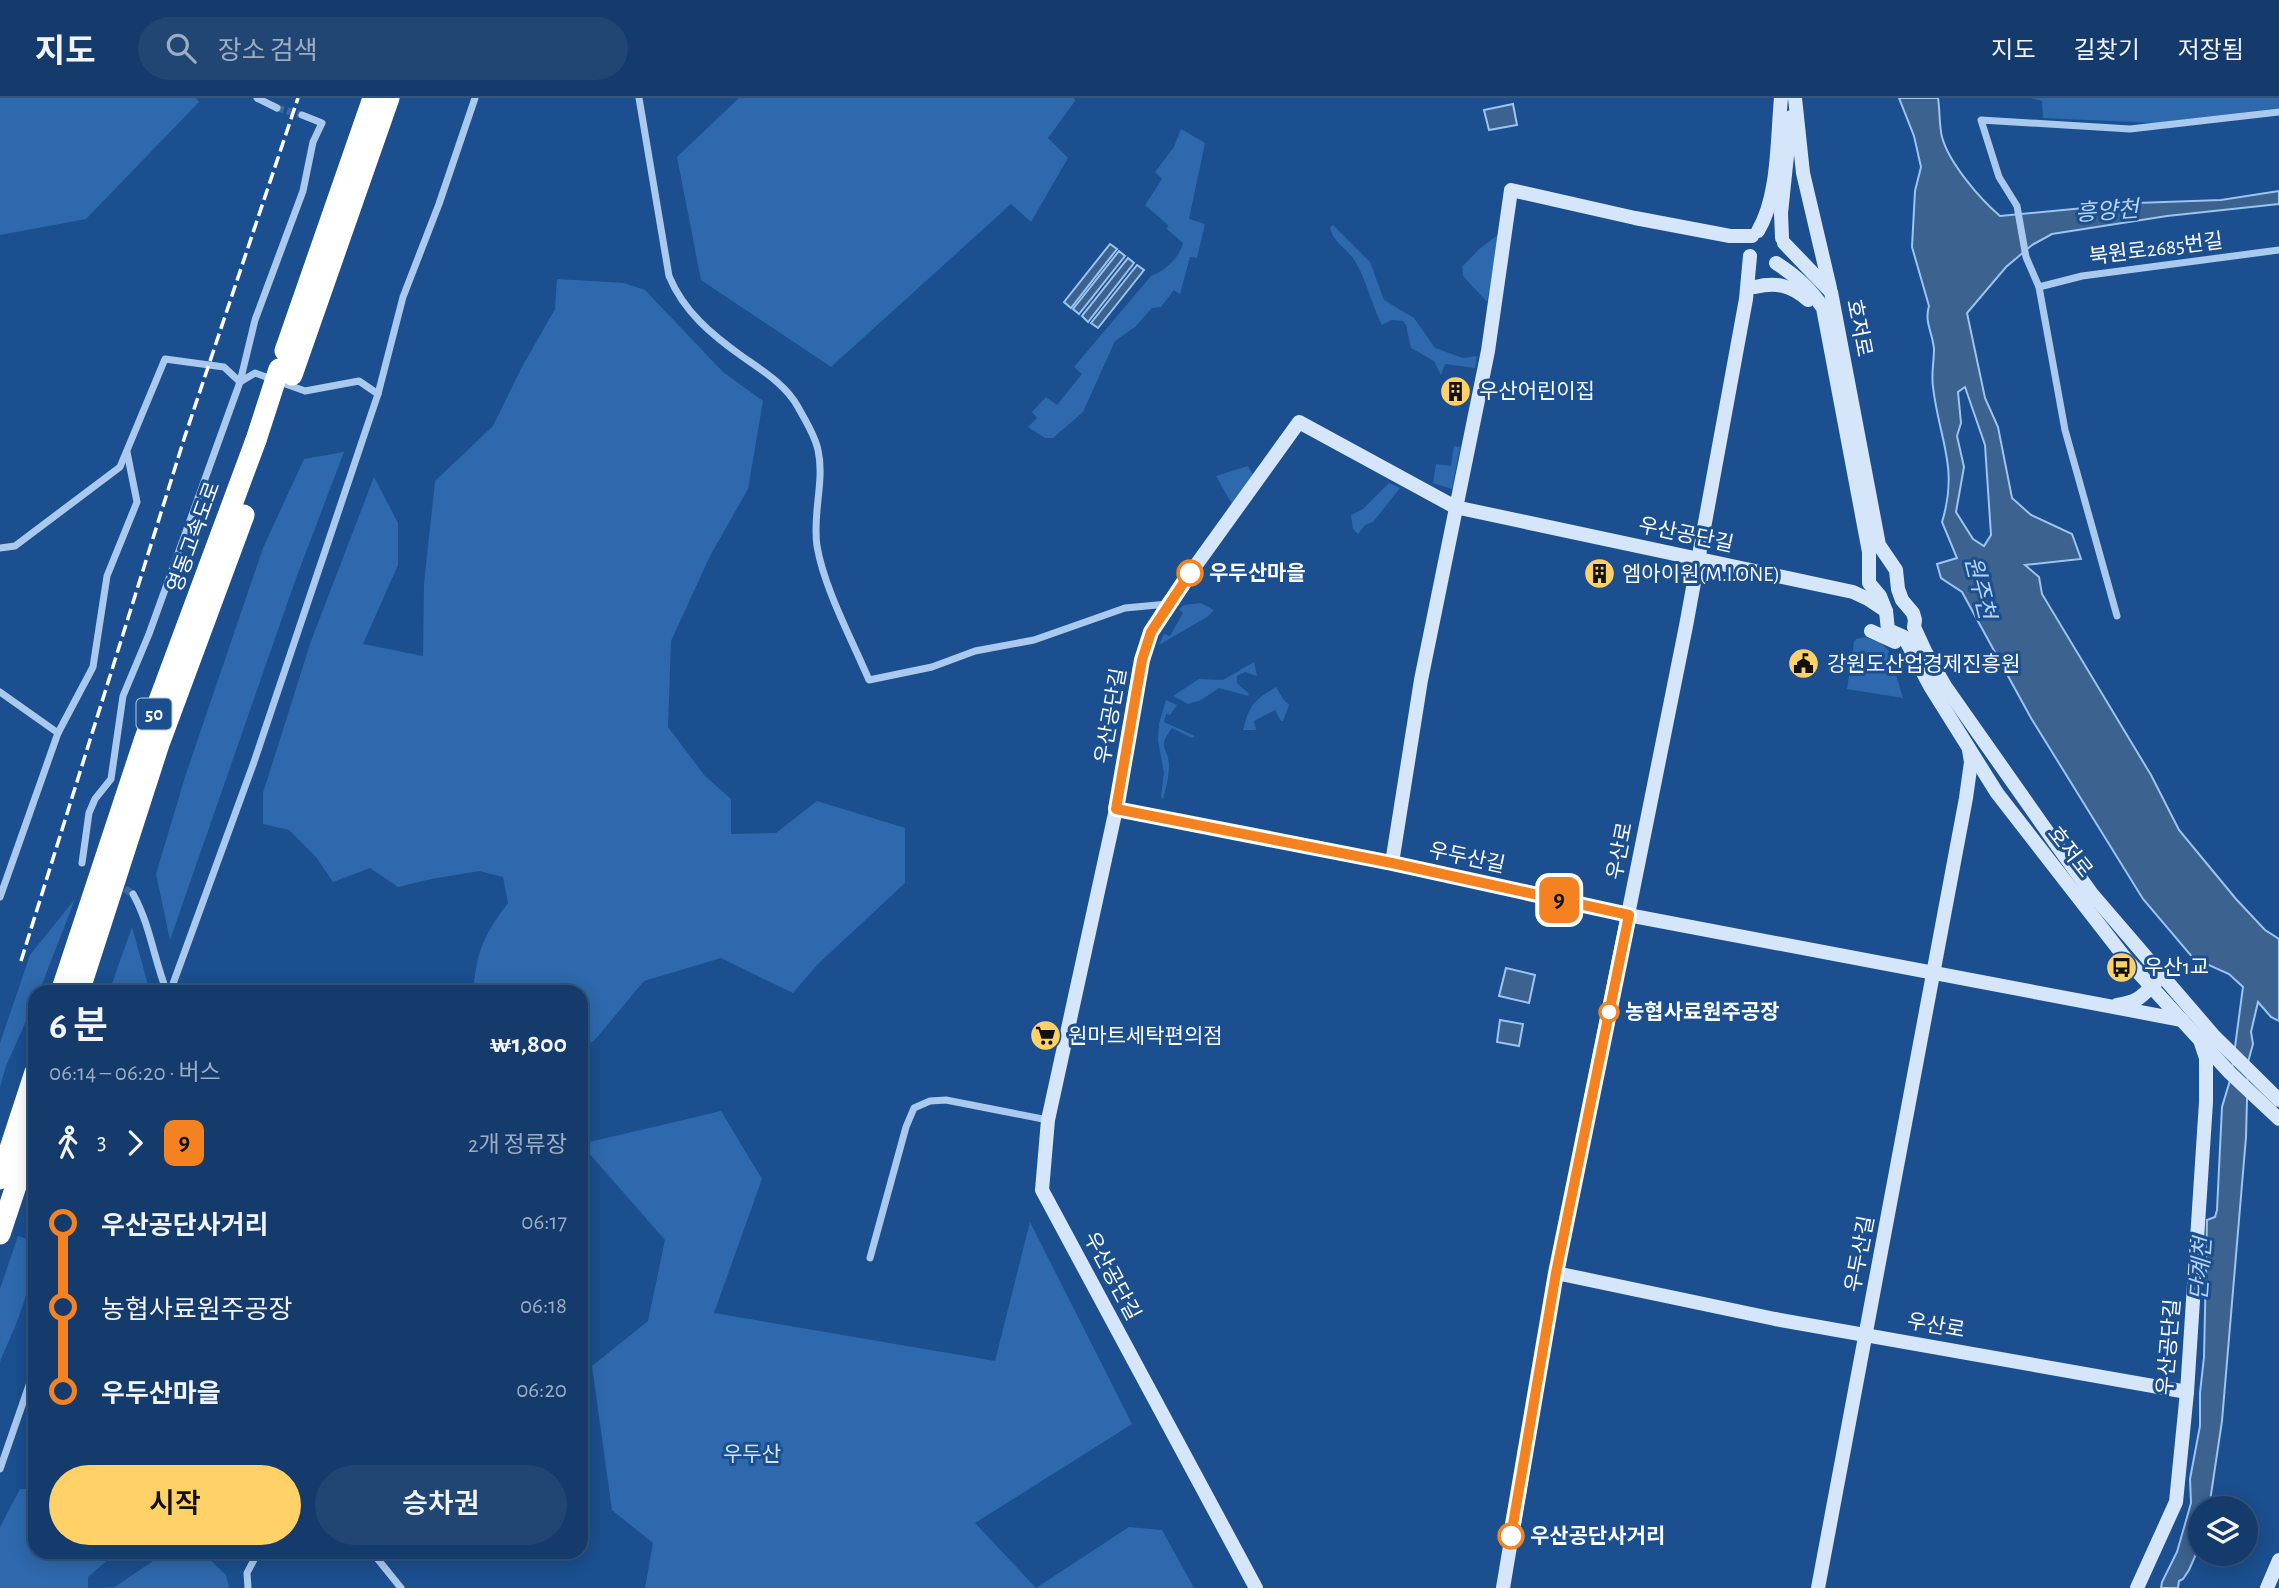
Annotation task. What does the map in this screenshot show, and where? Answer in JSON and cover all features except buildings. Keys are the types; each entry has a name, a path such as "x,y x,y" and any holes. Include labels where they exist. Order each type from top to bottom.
{"highway":[{"name":"영동고속도로","path":"81,985 159,744 264,440 373,98"},
{"name":"영동고속도로","path":"286,372 389,98"},
{"name":"영동고속도로","path":"63,985 144,741 264,440"},
{"path":"0,1179 28,1093"},
{"path":"0,1234 28,1150"}],"street":[{"path":"257,98 277,108"},
{"path":"172,985 254,762 378,394 403,297 439,204 475,98"},
{"path":"639,98 668,276 678,298 733,349 771,376 795,401 808,426 818,449 820,477 815,512 817,546 829,584 869,680 932,667 975,651 1034,640 1125,608 1168,604"},
{"name":"우산로","path":"1503,1588 1556,1273 1750,293 1752,243 1772,196 1781,98"},
{"path":"1750,293 1783,254 1781,214 1794,98"},
{"path":"1794,98 1803,173 1831,292"},
{"path":"2117,616 2065,430 2039,287 2026,257 2017,206 1999,177 1981,120 2130,129 2279,112"},
{"path":"82,863 89,813 95,799 111,779 124,696 240,382 255,320 303,191 313,142 322,123 303,115"},
{"path":"1392,863 1421,680 1488,351 1511,190 1730,236 1752,243 1773,231 1783,240"},
{"name":"호저로","path":"1783,240 1831,292 1879,545 1896,570 1902,600 1913,613 1903,632"},
{"path":"1752,243 1759,264 1773,264 1800,281 1814,294 1823,308 1830,346"},
{"name":"북원로2685번길","path":"2039,287 2082,276 2279,250"},
{"path":"1750,293 1769,284 1796,290 1814,309 1830,346"},
{"name":"호저로","path":"1830,346 1870,562 1869,583 1880,596 1886,611 1886,626 1903,632 1922,645 1945,685 1998,763 2092,894 2277,1107"},
{"path":"0,548 15,546 120,467 165,359 224,367 240,382"},
{"path":"240,382 255,373 305,391 359,381 378,394"},
{"name":"우산공단길","path":"1256,1588 1042,1190 1048,1120 1116,809 1142,660 1151,632 1168,604 1299,422 1455,508 1853,592 1868,598 1886,611"},
{"path":"0,897 58,733 93,667 107,576 137,502 127,451"},
{"path":"1870,562 1878,558 1888,560"},
{"path":"1853,592 1860,591 1869,583"},
{"path":"1903,632 1871,631 1891,639 1914,654"},
{"name":"호저로","path":"1903,632 1930,686 1997,793 2134,968 2230,1073 2277,1107"},
{"path":"1,693 58,733"},
{"name":"우두산길","path":"1866,1335 1966,797 1971,762 1969,748"},
{"path":"1983,771 1998,763"},
{"path":"1966,797 1980,786 1997,793"},
{"name":"우두산길","path":"1116,809 1392,863 1629,915 2182,1020"},
{"path":"133,894 143,911 156,965 166,985"},
{"path":"2108,1006 2134,993 2134,968"},
{"path":"2108,1006 2131,1003 2142,998 2162,975"},
{"name":"우산공단길","path":"2137,1588 2176,1502 2187,1392 2206,1102 2206,1058 2199,1039"},
{"path":"2206,1102 2213,1082 2230,1073"},
{"path":"870,1258 906,1127 914,1108 930,1101 946,1100 1048,1120"},
{"name":"우산로","path":"1556,1273 1775,1319 2187,1392"},
{"path":"1818,1588 1866,1335"},
{"path":"0,1469 28,1388"},
{"path":"248,1588 247,1573 254,1559"},
{"path":"378,1559 401,1588"},
{"path":"2267,1588 2279,1560"}],"green space":[{"path":"0,98 196,98 199,102 86,219 0,235"},
{"path":"739,98 1074,98 1075,101 1048,138 1068,158 1031,222 1011,204 831,367 701,280 677,157"},
{"path":"2031,98 2279,98 2279,108 2155,123 2043,118 2042,101"},
{"path":"1181,129 1205,143 1189,219 1205,224 1197,258 1190,257 1180,294 1174,290 1161,307 1152,308 1135,327 1115,341 1083,412 1053,438 1045,438 1028,427 1037,418 1032,412 1046,397 1057,405 1082,374 1074,367 1151,276 1161,271 1179,254 1183,243 1167,229 1168,225 1145,205 1162,179 1155,172 1174,147"},
{"path":"1333,225 1370,262 1384,300 1414,318 1435,348 1463,358 1477,356 1475,368 1445,364 1441,375 1434,361 1411,348 1403,321 1391,320 1382,325 1358,265 1333,236 1330,227"},
{"path":"1499,234 1487,302 1463,276 1462,267"},
{"path":"557,279 624,283 645,290 723,372 763,401 748,489 710,556 671,641 668,727 705,776 731,799 731,834 776,833 817,801 905,828 905,883 817,965 793,993 721,958 644,981 594,1041 588,1044 588,985 474,985 483,944 508,903 503,877 479,871 398,887 370,868 333,882 316,857 289,830 263,824 263,793 311,641 374,477 398,523 398,565 363,644 423,656 424,584 435,481 493,426 555,309"},
{"path":"1454,446 1460,447 1452,489 1433,483 1436,464 1451,466"},
{"path":"344,452 295,581 170,940 156,874 185,777 263,548 304,459"},
{"path":"1248,466 1254,476 1232,504 1216,476"},
{"path":"1389,483 1400,488 1373,522 1365,525 1358,534 1353,529 1351,515 1363,509"},
{"path":"1201,603 1214,610 1207,617 1159,645 1164,634 1170,636 1183,613 1179,609 1184,605"},
{"path":"1865,637 1881,643 1889,651 1903,698 1847,689 1854,642"},
{"path":"1254,662 1257,676 1245,672 1237,676 1237,683 1248,696 1219,688 1201,700 1188,704 1173,696 1199,679 1223,680"},
{"path":"1276,687 1289,705 1283,721 1275,710 1254,721 1256,730 1243,730 1254,704"},
{"path":"1166,700 1177,705 1170,715 1166,714 1164,722 1195,736 1192,738 1172,728 1165,740 1169,765 1163,800 1161,796 1164,773 1158,740 1159,724"},
{"path":"75,899 42,985 28,985 28,1017 6,1066 0,1087 0,1043 30,955"},
{"path":"132,927 148,985 111,985"},
{"name":"우두산","path":"721,1111 762,1179 714,1313 995,1361 1030,1222 1132,1424 975,1523 1036,1588 645,1588 653,1543 612,1510 592,1366 648,1321 665,1240 588,1152 588,1142"},
{"path":"18,1236 27,1239 28,1287 0,1362 0,1289"},
{"path":"20,1489 28,1489 28,1559 109,1559 88,1577 88,1588 0,1588 0,1527"},
{"path":"1129,1527 1162,1530 1194,1588 1036,1588"},
{"path":"156,1559 209,1559 226,1575 229,1588 98,1588 115,1587"}],"water":[{"path":"1899,98 1938,98 1940,128 1951,158 1983,200 2000,216 2136,203 2221,200 2279,191 2279,204 2167,216 2052,234 2032,245 2006,267 1967,313 1985,398 1998,427 2012,498 2031,515 2072,534 2081,559 2025,565 2039,577 2042,594 2151,775 2179,830 2236,899 2265,930 2279,939 2279,1021 2271,1017 2258,1002 2251,1032 2253,1044 2248,1062 2246,1137 2222,1421 2211,1496 2191,1496 2190,1479 2200,1426 2207,1220 2215,1217 2217,1210 2222,1107 2231,1077 2243,987 2229,974 2193,958 2143,899 2031,718 1962,592 1941,578 1937,564 1957,558 1942,522 1947,503 1948,469 1933,387 1934,349 1928,323 1929,306 1912,247 1915,191 1921,167 1914,136","holes":["1965,387 1985,445 1991,535 1984,546 1973,539 1956,512 1964,467 1957,436 1961,423 1958,392"]},
{"path":"1513,104 1517,125 1489,130 1484,110"},
{"path":"1110,244 1117,249 1071,308 1064,302"},
{"path":"1119,251 1125,256 1079,314 1073,309"},
{"path":"1128,258 1134,263 1088,322 1082,316"},
{"path":"1137,265 1144,270 1098,328 1091,323"},
{"path":"1506,968 1535,975 1529,1003 1499,996"},
{"path":"1500,1020 1523,1024 1519,1046 1497,1042"},
{"path":"2188,1514 2188,1566 2191,1566 2179,1581 2178,1588 2161,1588 2177,1552"}],"tunnel":[{"path":"277,108 302,115"},
{"path":"116,883 133,894"}],"railway":[{"path":"21,961 184,439 298,98"}],"bus line":[{"name":"9","path":"1190,573 1151,632 1142,660 1116,809 1392,863 1629,915 1556,1273 1511,1536"}],"place":[{"name":"우산어린이집","path":"1456,391"},
{"name":"우두산마을","path":"1190,573"},
{"name":"엠아이원(M.I.ONE)","path":"1599,574"},
{"name":"강원도산업경제진흥원","path":"1804,664"},
{"name":"우산1교","path":"2121,967"},
{"name":"농협사료원주공장","path":"1609,1012"},
{"name":"원마트세탁편의점","path":"1045,1036"},
{"name":"우산공단사거리","path":"1511,1536"}],"water label":[{"name":"흥양천","path":"2107,212"},
{"name":"원주천","path":"1979,588"},
{"name":"단계천","path":"2202,1269"}]}
